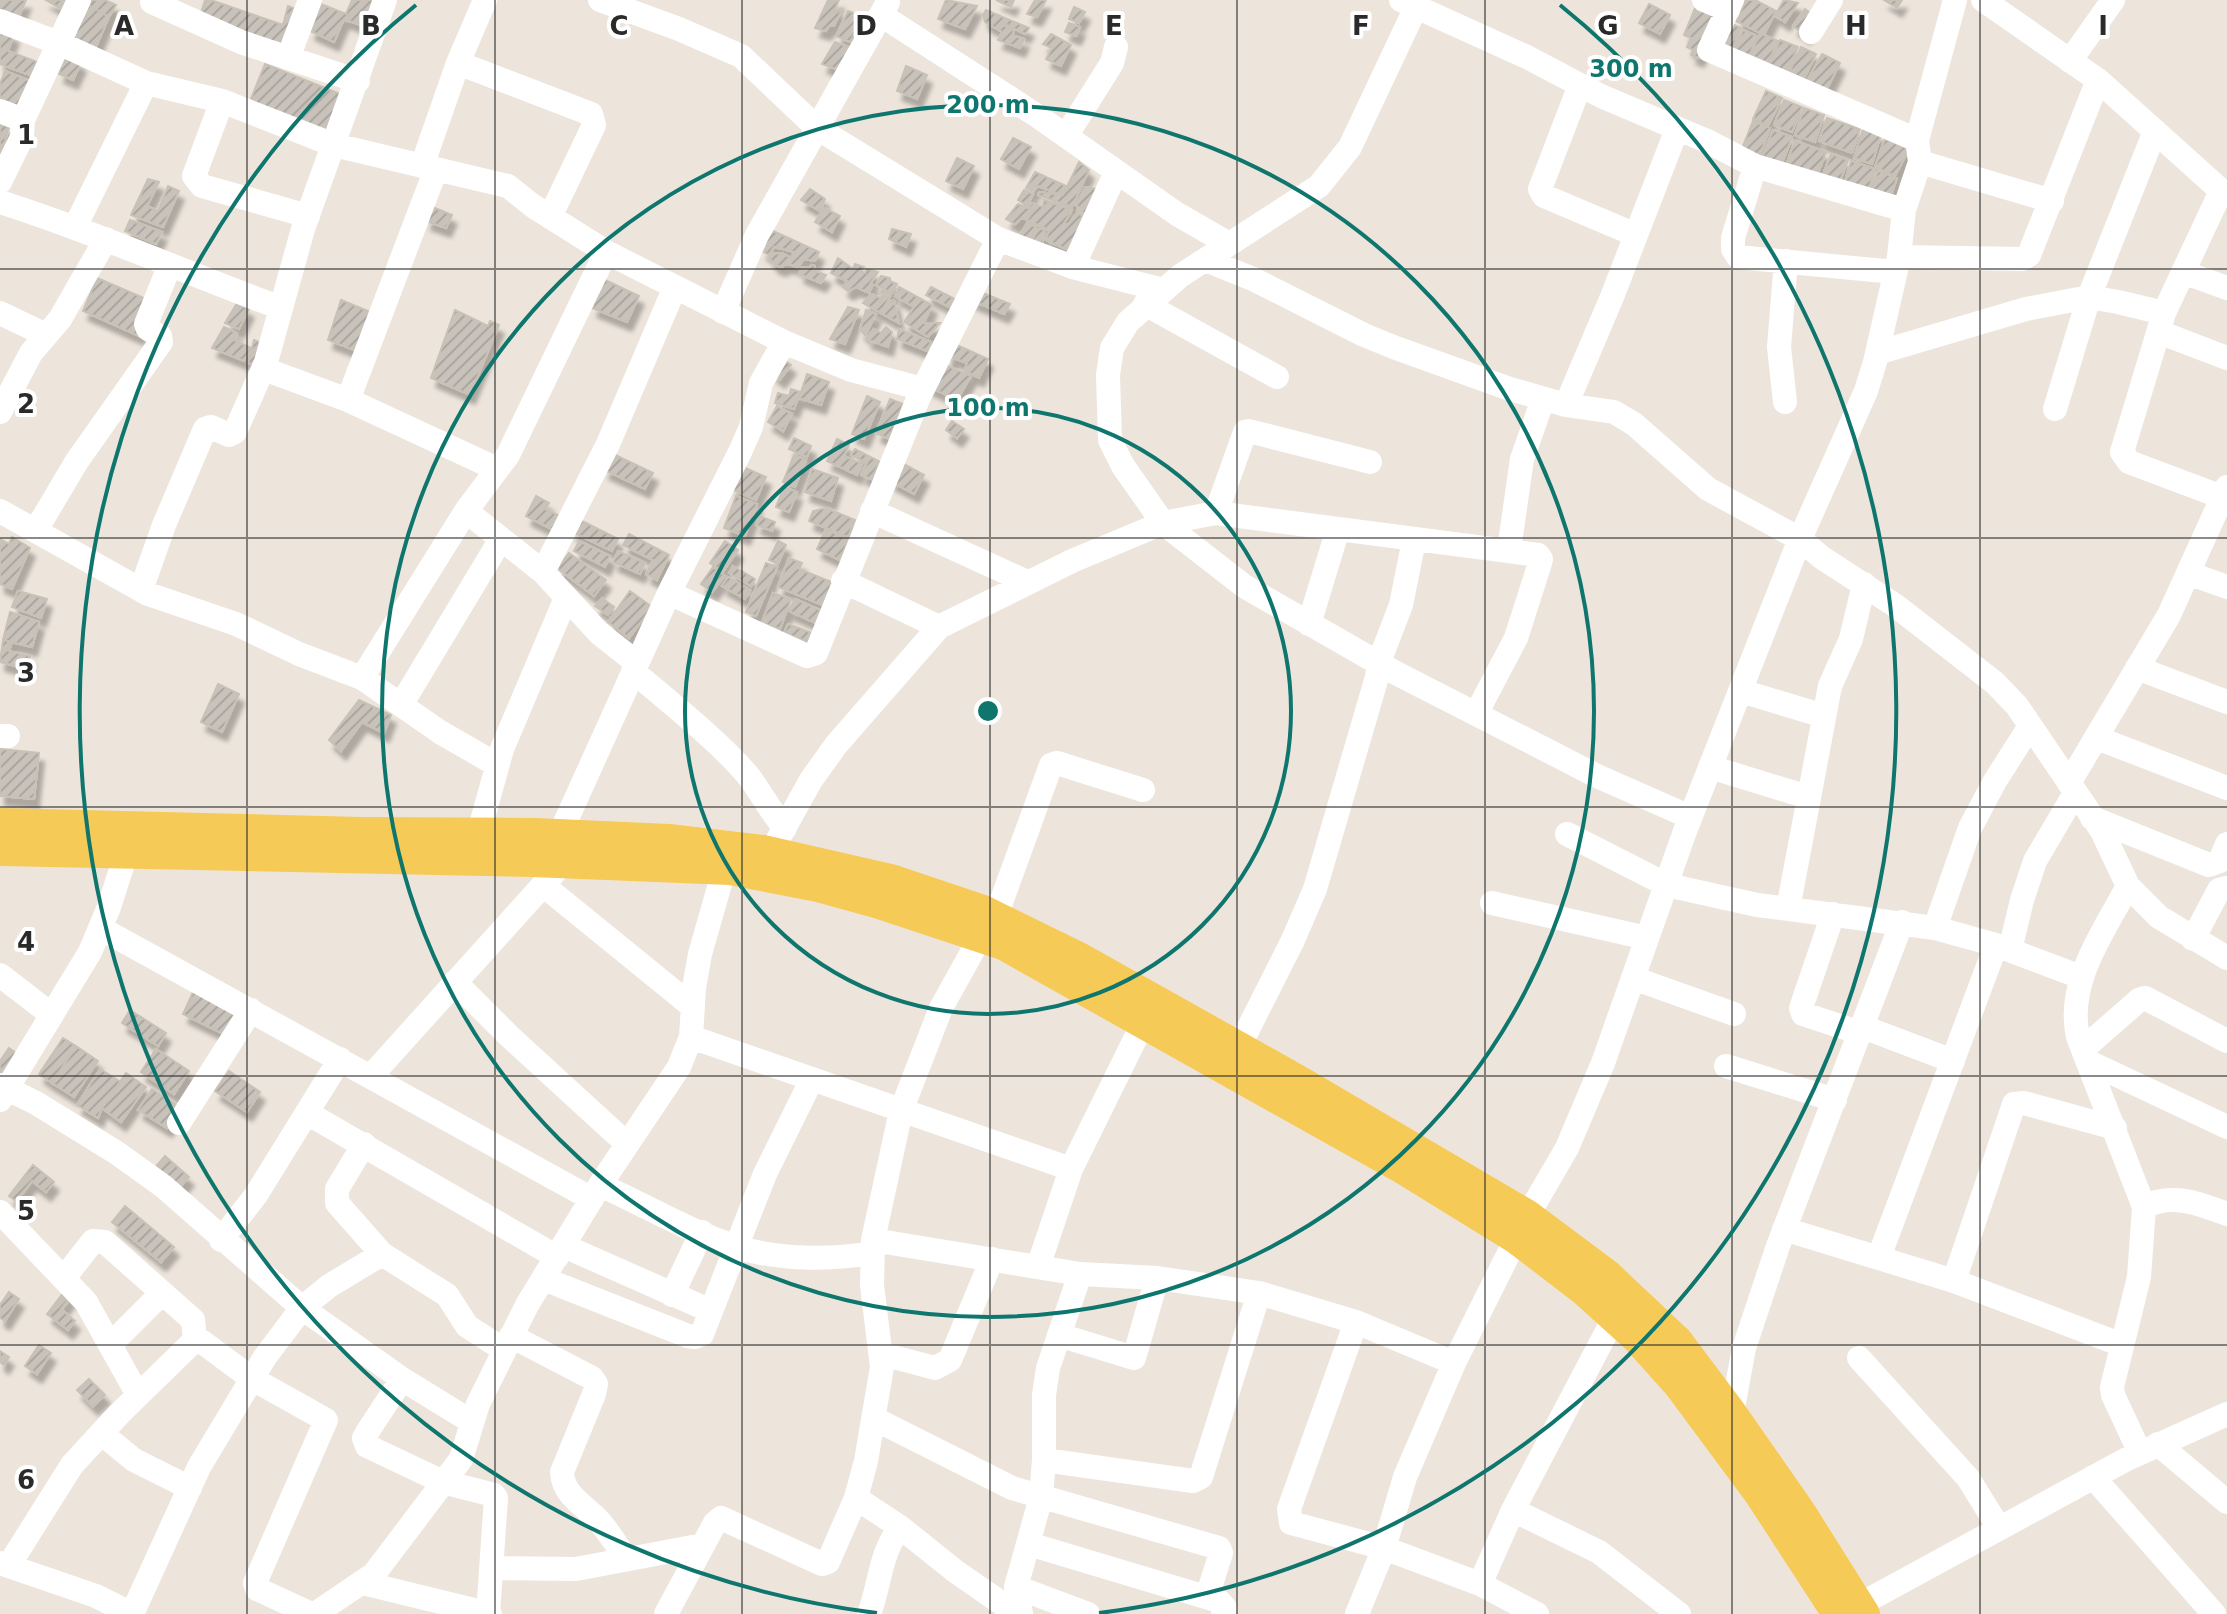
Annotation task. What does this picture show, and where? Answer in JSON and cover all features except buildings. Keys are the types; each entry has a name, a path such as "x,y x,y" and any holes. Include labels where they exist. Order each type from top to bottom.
{"main road":[{"path":"0,823 479,832 555,860 669,839 778,840 891,879 988,926 1022,954 1404,1170 1522,1227 1607,1274 1678,1341 1732,1413 1801,1512 1854,1611"},
{"path":"0,851 555,860 724,870 818,887 988,926 1081,958 1239,1047 1522,1227 1584,1291 1636,1338 1679,1386 1759,1494 1854,1611"}],"street":[{"path":"0,182 22,137 23,120 79,0"},
{"path":"288,58 310,0"},
{"path":"141,590 164,525 205,429 211,427 229,435 235,432 264,369 308,216 385,0"},
{"path":"348,400 429,168 458,63 485,0"},
{"path":"600,0 741,56 817,128 998,239 1154,297 1277,377"},
{"path":"1704,0 1730,5 1709,50 1918,151 2052,201"},
{"path":"1811,32 1831,0"},
{"path":"1357,1614 1384,1548 1405,1477 1454,1363 1522,1227 1567,1148 1603,1063 1690,817 1800,539 1866,391 1897,265 1904,210 1955,0"},
{"path":"1879,1257 1953,1061 2003,948 2035,861 2097,738 2169,615 2222,506 2129,462 2122,452 2161,323 2183,272 2224,193 2098,80 1983,0"},
{"path":"2070,61 2113,0"},
{"path":"152,2 207,28 358,81"},
{"path":"1690,817 1597,776 1309,624 1244,586 1163,523 1123,466 1110,440 1108,375 1112,348 1128,322 1154,297 1319,186 1338,165 1350,147 1419,5 1580,85 1707,141 1755,166 1904,210"},
{"path":"723,312 757,235 885,7 1116,172 1177,214 1229,244"},
{"path":"0,21 61,44 146,83 222,101 334,145 508,186 606,252 784,342 851,370 923,389"},
{"path":"1066,136 1112,63 1116,47"},
{"path":"458,63 591,114 594,125 550,217"},
{"path":"1755,166 1733,238 1733,249 1738,257 1897,265 2022,259 2029,255 2052,201 2098,80"},
{"path":"75,227 146,83"},
{"path":"1580,85 1540,189 1544,196 1636,235"},
{"path":"222,101 194,176 195,181 202,186 308,216"},
{"path":"0,111 23,120"},
{"path":"1509,550 1522,459 1555,402 1636,235 1677,129"},
{"path":"2055,409 2089,297 2155,131"},
{"path":"1073,267 1116,172"},
{"path":"0,202 75,227 169,267 281,308"},
{"path":"0,412 31,353 60,319 106,239"},
{"path":"669,593 807,656 814,655 923,389 998,239"},
{"path":"362,678 466,511 508,455 606,252"},
{"path":"1206,260 1329,315 1364,335 1555,402 1614,412 1634,424 1708,489 1800,539 1995,683 2017,706 2108,841 2128,886 2159,917 2227,958"},
{"path":"1785,402 1779,347 1786,261"},
{"path":"36,530 77,461 161,342 160,336 148,329 146,324 169,267"},
{"path":"2183,272 2227,288"},
{"path":"543,572 608,444 675,287"},
{"path":"1877,353 2026,309 2089,297 2161,323 2227,358"},
{"path":"0,313 46,335"},
{"path":"371,1076 455,982 555,860 635,667 740,452 751,427 761,383 784,342"},
{"path":"264,369 348,400 497,469"},
{"path":"1216,513 1245,432 1370,462"},
{"path":"0,511 141,590 236,624 299,654 362,678 440,732 497,765"},
{"path":"466,511 543,572 599,633 746,773 770,813 778,840"},
{"path":"872,511 1027,582"},
{"path":"778,840 811,780 836,745 939,627 1027,582 1163,523 1216,513 1538,555 1541,559 1516,638 1476,714"},
{"path":"1309,624 1338,529"},
{"path":"401,705 501,539"},
{"path":"1239,1047 1315,889 1379,662 1401,605 1414,540"},
{"path":"2188,573 2227,587"},
{"path":"843,581 939,627"},
{"path":"1788,909 1830,686 1851,639 1864,584"},
{"path":"479,832 497,765 566,598"},
{"path":"2137,668 2227,702"},
{"path":"1741,691 1824,716"},
{"path":"1935,928 1970,828 2030,726"},
{"path":"2097,738 2227,788"},
{"path":"666,1614 715,1523 721,1518 825,1564 856,1498 866,1461 882,1354 872,1285 873,1246 901,1111 941,1008 988,926 1051,765 1057,763 1143,790"},
{"path":"1710,767 1808,797"},
{"path":"2092,818 2209,865 2220,861 2227,844"},
{"path":"1567,834 1667,885 1757,905 1935,928 2003,948 2081,977"},
{"path":"126,854 90,952 2,1092 36,1103 117,1153 163,1186 302,1308 402,1379 472,1422"},
{"path":"555,860 693,1007"},
{"path":"195,1340 201,1341 251,1378 326,1420 255,1583 257,1589 313,1614 374,1574 461,1459 478,1404 507,1343 596,1192 679,1067 691,1037 700,954 724,870"},
{"path":"2128,886 2081,977 2074,1018 2144,1207 2139,1277 2113,1376 2113,1395 2149,1448 2227,1502"},
{"path":"2193,939 2219,890 2227,888"},
{"path":"1492,903 1647,938"},
{"path":"1833,914 1801,1008 1803,1014 1953,1061"},
{"path":"1732,1413 1744,1348 1784,1229 1902,922"},
{"path":"100,928 371,1076 596,1192 736,1247 785,1257 851,1257 873,1246 992,1259 1080,1274 1157,1278 1259,1293 1356,1322 1454,1363"},
{"path":"0,975 52,1015"},
{"path":"1633,978 1734,1014"},
{"path":"455,982 627,1144"},
{"path":"2086,1056 2139,1000 2145,998 2227,1041"},
{"path":"179,1123 251,1010"},
{"path":"1038,1267 1071,1169 1143,1023"},
{"path":"691,1037 1071,1169"},
{"path":"2086,1056 2227,1127"},
{"path":"221,1240 256,1195 340,1059"},
{"path":"1726,1066 1835,1100"},
{"path":"544,1279 695,1337 702,1334 765,1174 812,1079"},
{"path":"1954,1281 2014,1104 2024,1103 2115,1128"},
{"path":"307,1113 561,1252 711,1311"},
{"path":"364,1144 337,1189 337,1203 382,1254 447,1295 467,1326 592,1378 596,1384 562,1472 562,1484 600,1522 626,1558"},
{"path":"2144,1207 2155,1201 2173,1199 2227,1214"},
{"path":"0,1212 86,1302 138,1395"},
{"path":"1784,1229 1954,1281 2122,1345"},
{"path":"672,1295 702,1232"},
{"path":"64,1278 93,1241 105,1242 193,1320 195,1340"},
{"path":"195,1340 72,1465 4,1564 90,1605 132,1614 199,1467 251,1378 302,1308 329,1286 382,1254"},
{"path":"882,1354 935,1368 950,1360 992,1259"},
{"path":"856,1498 900,1527 990,1606 1019,1614 1016,1587 1041,1497 1044,1395 1048,1368 1080,1274"},
{"path":"1059,1335 1134,1358 1157,1278"},
{"path":"110,1345 162,1293"},
{"path":"1044,1460 1193,1481 1201,1477 1259,1293"},
{"path":"1480,1584 1513,1510 1614,1318"},
{"path":"1356,1322 1289,1509 1291,1523 1384,1548 1480,1584 1537,1614"},
{"path":"1859,1358 1968,1478 1999,1528"},
{"path":"363,1583 408,1604 489,1614 494,1495 443,1482 367,1446 364,1438 402,1379"},
{"path":"1854,1611 2093,1477 2149,1448 2227,1414"},
{"path":"873,1418 1012,1488 1219,1548 1215,1606 1029,1544"},
{"path":"101,1433 134,1460 190,1488"},
{"path":"2093,1477 2214,1614"},
{"path":"1513,1510 1599,1552 1679,1614"},
{"path":"869,1614 883,1557 900,1527"},
{"path":"493,1568 576,1569 703,1545"},
{"path":"1016,1587 1088,1614"}]}
